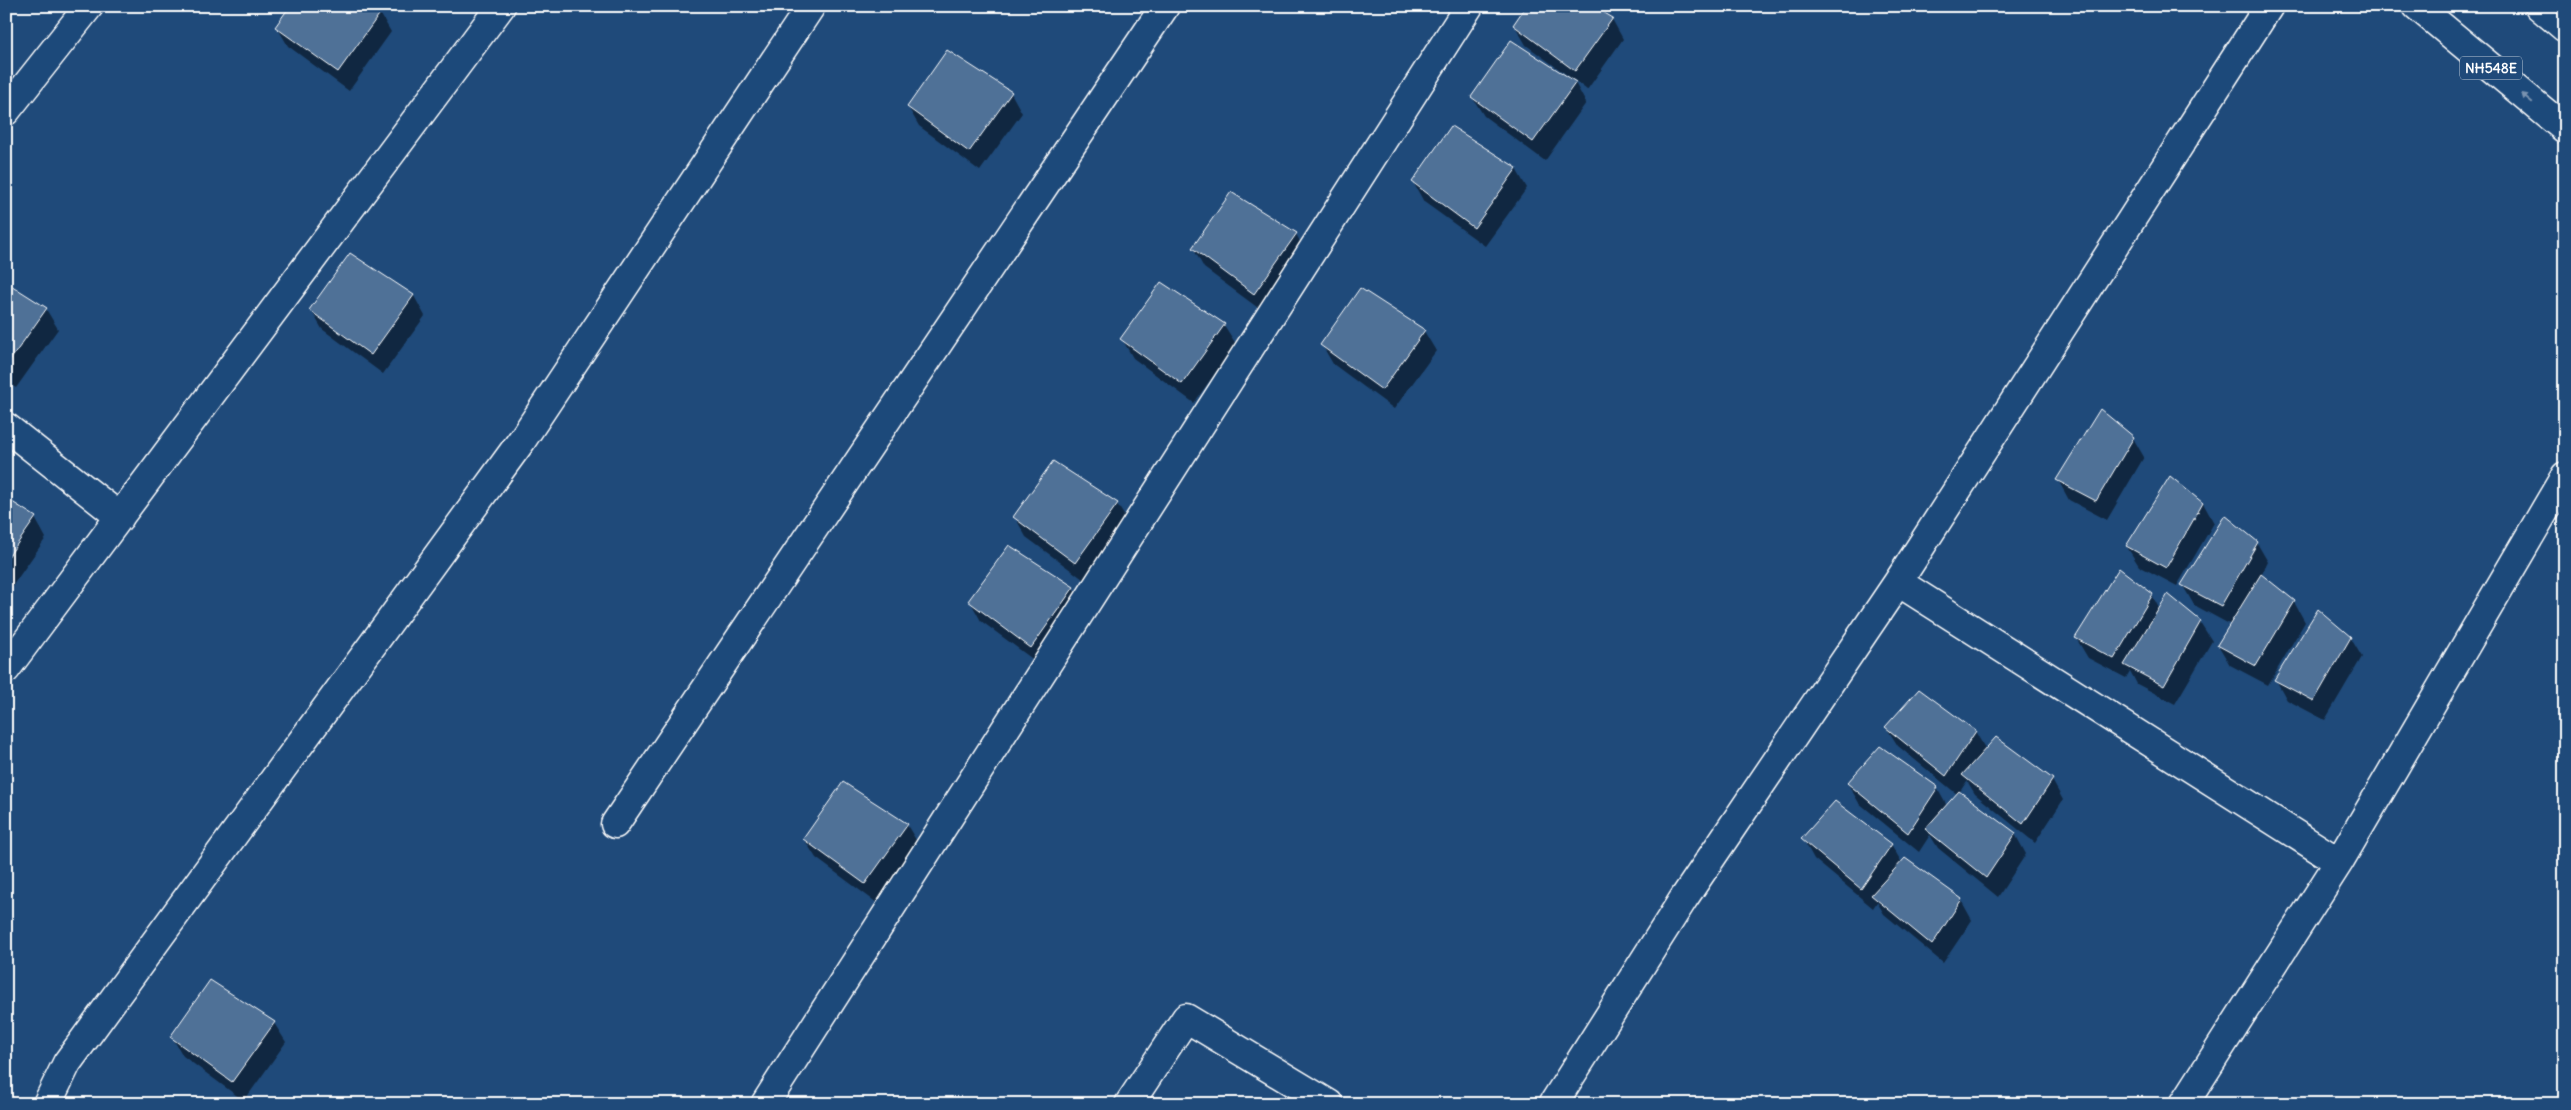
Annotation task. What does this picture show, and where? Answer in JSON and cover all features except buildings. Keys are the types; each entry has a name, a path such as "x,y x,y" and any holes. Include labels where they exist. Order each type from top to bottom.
{"main road":[{"path":"6,111 89,6"},
{"path":"6,669 501,6"},
{"path":"47,1104 67,1063 522,440 811,6"},
{"path":"615,824 1165,6"},
{"path":"765,1104 1469,6"},
{"path":"1553,1104 1684,898 1898,582 2269,6"},
{"name":"NH548E","path":"2417,6 2565,129"},
{"path":"2538,6 2565,28"},
{"path":"6,427 120,517"},
{"path":"2184,1104 2339,862 2565,476"},
{"path":"1898,582 2339,862"},
{"path":"1129,1104 1186,1018 1329,1104"}]}
